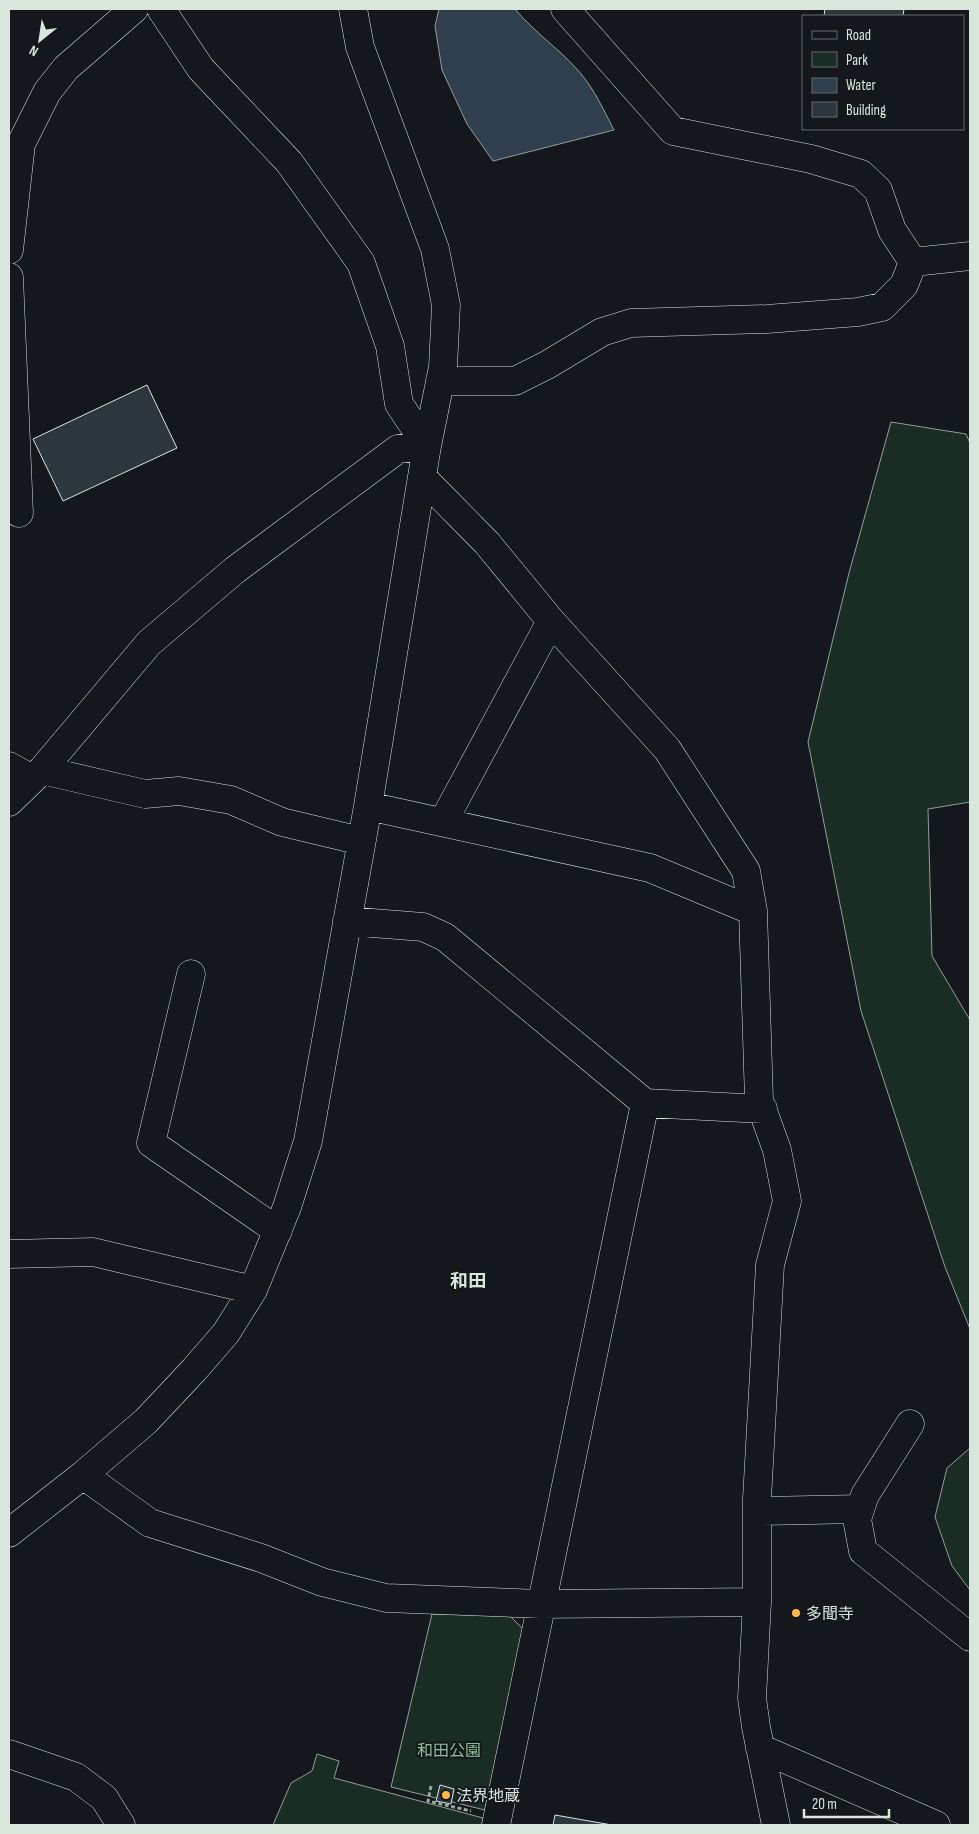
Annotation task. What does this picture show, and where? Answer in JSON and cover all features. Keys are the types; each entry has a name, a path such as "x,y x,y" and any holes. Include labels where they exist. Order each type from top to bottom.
{"street":[{"path":"9,250 21,144 47,92 66,68 134,9"},
{"path":"161,9 201,69 289,162 361,263 390,346 399,404 427,446"},
{"path":"12,1527 83,1475 146,1421 226,1333 253,1290 287,1207 308,1141 368,806 427,446 444,366 446,305 435,249 360,47 353,9"},
{"path":"565,9 673,130 811,159 861,174 878,190 892,230 913,262"},
{"path":"913,262 970,256"},
{"path":"440,381 515,381 547,366 602,332 631,323 767,319 858,312 882,308 904,285 913,262"},
{"path":"9,277 19,513"},
{"path":"9,802 37,774 156,637 235,570 398,449 427,446"},
{"path":"423,478 487,543 551,622 667,749 746,871 753,912 759,1100 777,1150 787,1201 770,1265 757,1511 757,1602 752,1698 776,1825"},
{"path":"443,822 551,622"},
{"path":"9,766 37,774 145,794 179,791 231,800 282,822 361,841"},
{"path":"368,806 650,868 753,912"},
{"path":"347,921 423,927 444,937 645,1102 763,1109"},
{"path":"192,974 151,1143 278,1231"},
{"path":"497,1821 645,1102"},
{"path":"9,1254 93,1252 253,1290"},
{"path":"910,1424 865,1495 857,1520 863,1551 970,1638"},
{"path":"83,1475 150,1522 261,1558 322,1582 386,1598 541,1604 757,1602"},
{"path":"757,1511 860,1509"},
{"path":"760,1748 936,1825"},
{"path":"9,1754 76,1777 104,1798 121,1825"}],"path":[{"path":"431,1786 428,1801 497,1821"}],"green space":[{"path":"891,422 966,434 970,443 970,802 928,809 932,956 970,1020 970,1329 945,1267 861,1011 808,742 849,573"},
{"path":"970,1448 970,1590 952,1566 935,1517 947,1468"},
{"name":"和田公園","path":"432,1614 510,1616 523,1629 485,1810 391,1787"},
{"path":"317,1754 339,1761 334,1778 483,1818 482,1825 273,1825 291,1783 312,1771"}],"water":[{"path":"439,9 515,9 580,73 595,94 614,130 493,161 467,124 442,70 435,26"}],"building":[{"path":"825,9 904,9 903,15 824,15"},
{"path":"147,385 177,448 63,501 33,439"},
{"path":"440,1785 454,1789 451,1804 436,1801"},
{"path":"555,1815 612,1825 553,1825"}],"place":[{"name":"多聞寺","path":"796,1613"},
{"name":"法界地蔵","path":"446,1795"}],"district":[{"name":"和田","path":"468,1281"}]}
